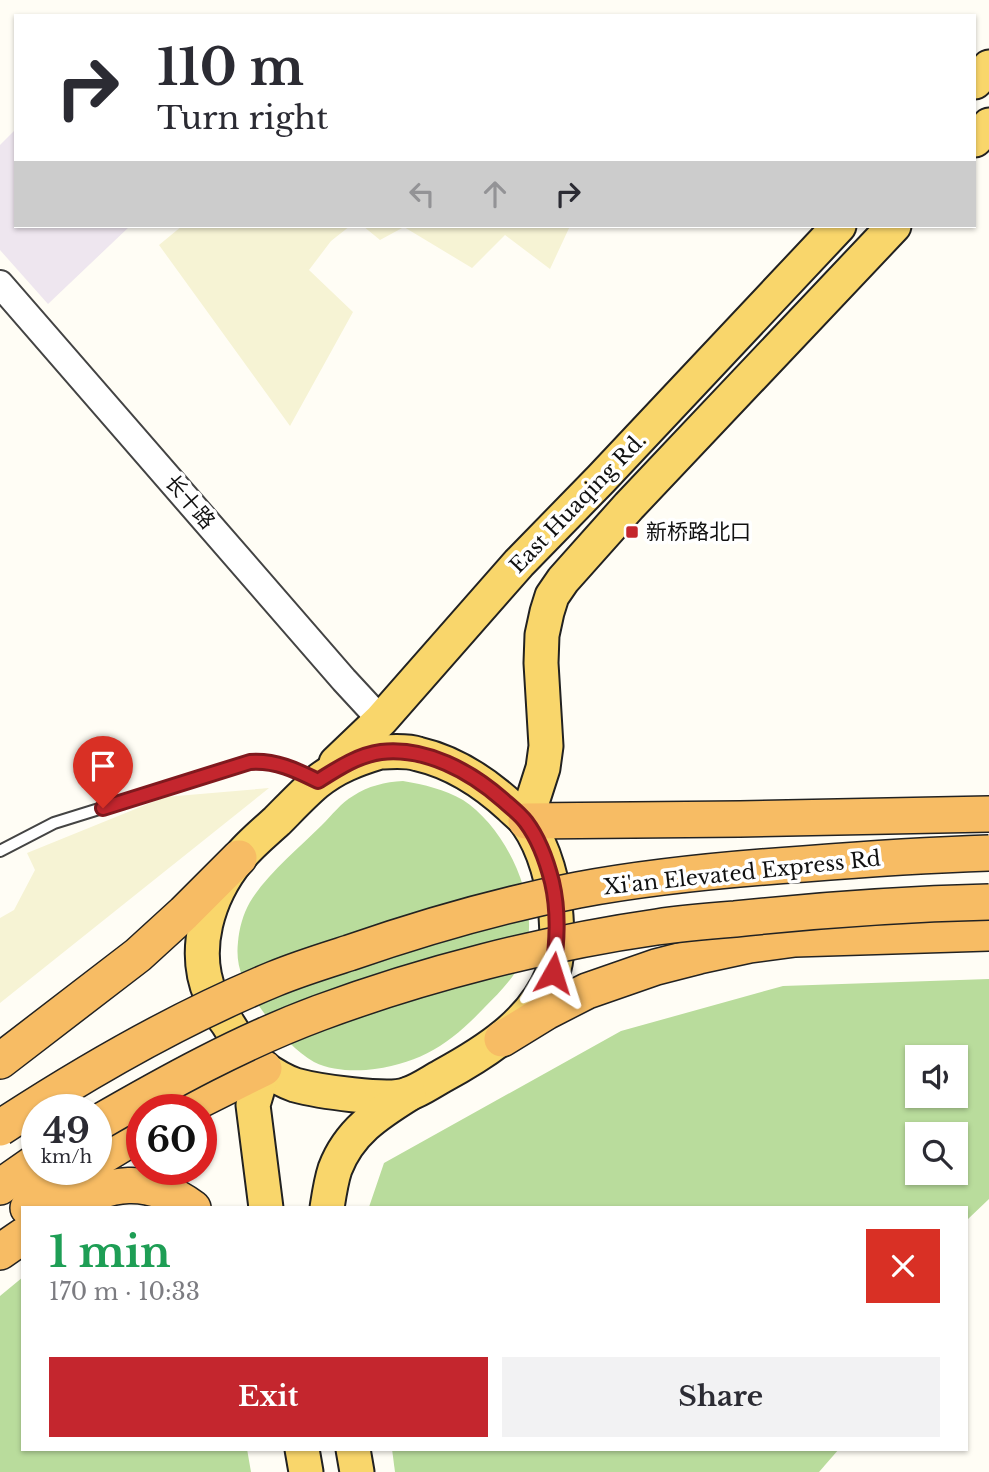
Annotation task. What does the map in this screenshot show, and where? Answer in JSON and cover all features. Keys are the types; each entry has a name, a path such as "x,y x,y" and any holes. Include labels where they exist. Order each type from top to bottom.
{"highway":[{"path":"526,821 989,814"},
{"name":"Xi'an Elevated Express Rd","path":"0,1128 82,1075 225,1001 298,970 453,919 567,893 643,880 760,867 989,853"},
{"path":"0,1061 138,955 239,858"},
{"path":"112,1115 180,1077 319,1013 494,959 657,927 779,914 989,902"},
{"path":"502,1039 587,991 656,967 699,956 795,939 989,933"},
{"path":"212,1094 264,1068"},
{"path":"0,1187 21,1172"},
{"path":"31,1206 61,1185"},
{"path":"67,1206 87,1194 132,1185 166,1192 190,1206"},
{"path":"0,1228 21,1212"},
{"path":"0,1252 21,1237"}],"main road":[{"path":"976,81 989,66"},
{"path":"976,139 989,125"},
{"name":"East Huaqing Rd.","path":"318,781 381,720 519,563 837,228"},
{"name":"East Huaqing Rd.","path":"526,821 543,768 546,746 542,635 552,596 623,512 892,228"},
{"path":"327,1206 335,1169 356,1133 375,1116 409,1094 502,1039 523,1020 539,999 553,973 557,940 552,881 526,821 476,779 457,768 415,753 380,752 340,767 318,781 239,858 212,902 206,921 203,959 211,996 221,1015 251,1058 278,1078 313,1088 385,1097 409,1094"},
{"path":"264,1068 253,1105 266,1206"},
{"path":"302,1451 306,1472"},
{"path":"353,1451 357,1472"}],"street":[{"name":"长十路","path":"0,284 381,720"}],"lane":[{"path":"0,850 54,823 250,762 278,763 318,781"}],"shaded area":[{"path":"14,131 14,228 128,228 48,304 0,250 0,145"},
{"path":"180,228 347,228 331,241 309,270 353,312 290,426 159,245"},
{"path":"365,228 402,228 380,240"},
{"path":"406,228 569,228 550,269 505,235 472,268"},
{"path":"269,788 0,1003 0,918 14,910 35,870 27,853 165,797"}],"green space":[{"path":"403,781 434,788 463,800 480,813 495,831 519,873 526,896 528,942 521,963 504,987 445,1043 417,1058 385,1067 353,1070 326,1067 306,1057 291,1044 270,1021 249,991 238,960 239,932 245,911 265,881 344,802 371,787"},
{"path":"989,979 989,1199 968,1219 968,1206 369,1206 384,1163 621,1031 783,986"},
{"path":"21,1279 21,1451 247,1451 251,1472 0,1472 0,1296"},
{"path":"392,1451 837,1451 819,1472 395,1472"}],"place":[{"name":"新桥路北口","path":"632,532"}],"route":[{"path":"103,808 250,762 278,763 318,781 359,758 380,752 415,753 433,759 476,779 526,821 552,881 557,940 553,973"}]}
